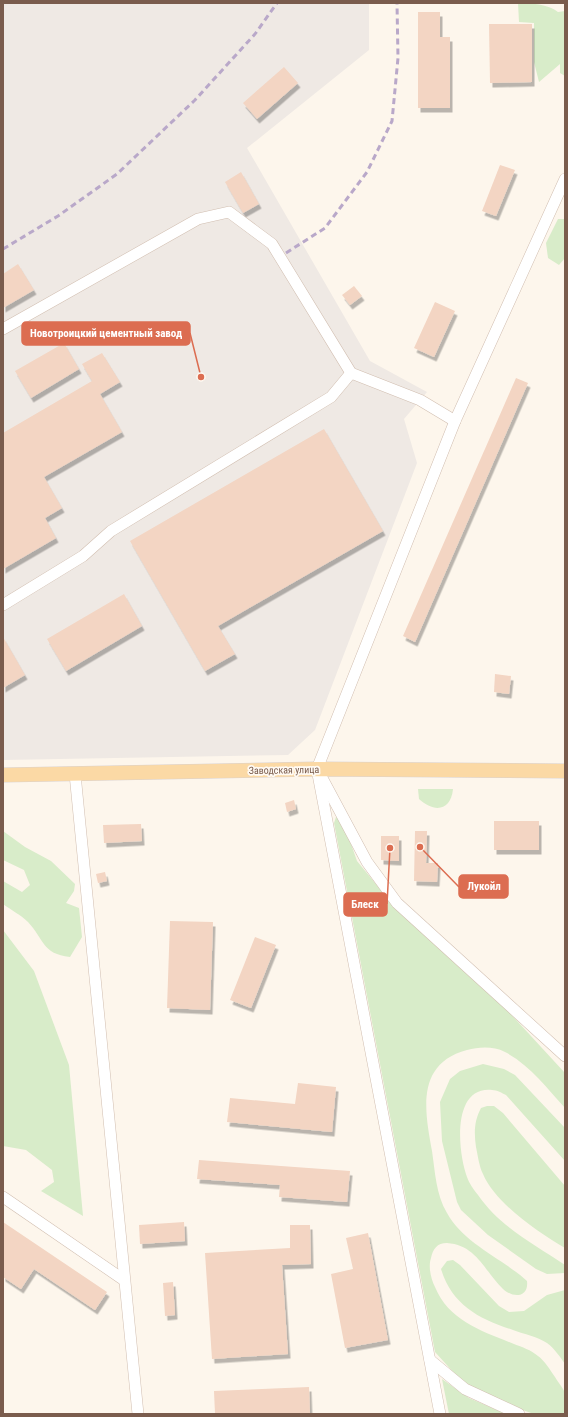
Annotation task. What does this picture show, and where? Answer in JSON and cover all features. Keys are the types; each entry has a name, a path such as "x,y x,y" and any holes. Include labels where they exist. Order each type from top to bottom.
{"main road":[{"name":"Заводская улица","path":"3,775 318,769 565,771"}],"street":[{"path":"440,1414 318,769 455,421 565,179"},
{"path":"3,329 198,219 229,212 272,244 351,373 420,400 455,421"},
{"path":"3,605 83,556 111,531 331,397 351,373"},
{"path":"318,769 367,862 397,903 565,1056"},
{"path":"75,774 138,1414"},
{"path":"3,1197 124,1280"},
{"path":"430,1360 464,1389 519,1414"}],"shaded area":[{"path":"3,3 369,3 369,50 247,148 370,361 427,392 404,419 417,463 315,730 288,755 3,760"}],"green space":[{"path":"518,3 549,7 558,12 565,11 565,76 560,73 560,64 539,82 534,62 534,23 519,22"},
{"path":"558,219 565,219 565,258 559,265 548,258 546,243"},
{"path":"418,789 453,789 449,802 441,808 436,808 419,799"},
{"path":"336,817 343,821 357,861 394,906 507,1010 565,1073 565,1108 538,1077 514,1057 500,1050 491,1048 467,1050 450,1057 439,1066 431,1078 427,1091 426,1106 436,1183 440,1199 447,1213 454,1224 473,1242 527,1281 526,1290 520,1295 507,1292 480,1260 473,1254 457,1245 444,1243 438,1245 434,1249 430,1262 431,1277 434,1284 441,1299 458,1317 479,1329 526,1349 541,1358 566,1395 565,1414 534,1414 508,1405 465,1385 435,1352 334,823"},
{"path":"3,831 25,847 51,861 75,884 74,891 66,903 79,908 82,937 70,957 54,953 44,945 28,922 3,904 3,881 22,892 30,885 24,870 3,860"},
{"path":"3,930 34,971 69,1065 83,1216 41,1191 54,1182 52,1170 26,1150 3,1146"},
{"path":"483,1064 504,1069 515,1075 565,1128 565,1161 506,1095 494,1090 479,1092 470,1099 464,1109 461,1123 461,1153 468,1179 476,1193 507,1226 565,1265 565,1273 547,1274 536,1269 488,1235 461,1210 457,1202 442,1141 440,1102 450,1079 460,1071"},
{"path":"494,1106 503,1113 565,1186 565,1248 531,1226 507,1206 489,1185 480,1168 475,1137 475,1127 479,1113 481,1108"},
{"path":"453,1260 460,1265 499,1306 509,1312 524,1311 547,1295 565,1290 565,1364 555,1350 547,1343 535,1337 489,1321 468,1309 452,1292 441,1269 447,1261"},
{"path":"442,1379 469,1398 506,1414 449,1414"}],"building":[{"path":"418,12 440,12 440,37 450,37 450,108 418,108"},
{"path":"489,24 532,24 532,82 490,83"},
{"path":"284,67 298,83 257,119 243,103"},
{"path":"500,165 515,170 496,216 482,211"},
{"path":"241,172 259,204 243,213 225,182"},
{"path":"18,264 34,290 3,308 3,274"},
{"path":"354,286 362,296 350,305 342,295"},
{"path":"435,302 455,311 434,357 414,348"},
{"path":"64,343 79,369 31,398 15,371"},
{"path":"102,353 120,382 100,394 122,432 44,477 62,508 45,518 56,538 3,569 3,433 92,381 82,364"},
{"path":"516,378 528,383 415,642 403,636"},
{"path":"324,429 383,531 218,626 235,654 205,671 130,541"},
{"path":"124,594 142,626 66,671 47,639"},
{"path":"3,637 25,675 3,688"},
{"path":"495,674 511,676 509,694 494,692"},
{"path":"294,800 296,809 287,812 285,803"},
{"path":"494,821 539,821 539,850 494,850"},
{"path":"141,824 142,841 104,843 103,825"},
{"path":"415,831 427,831 426,863 438,863 437,882 414,881"},
{"path":"381,836 399,836 399,861 381,860"},
{"path":"105,872 107,881 98,883 96,874"},
{"path":"170,921 213,922 210,1010 167,1008"},
{"path":"255,937 276,945 251,1008 230,1000"},
{"path":"298,1083 336,1087 332,1132 227,1122 230,1098 295,1104"},
{"path":"199,1160 350,1171 347,1202 279,1197 280,1185 197,1179"},
{"path":"3,1222 107,1292 95,1310 34,1269 21,1289 3,1277"},
{"path":"184,1222 185,1241 140,1244 139,1225"},
{"path":"290,1225 310,1225 311,1264 282,1265 288,1354 212,1359 205,1253 290,1248"},
{"path":"368,1233 388,1340 345,1348 331,1274 353,1269 346,1238"},
{"path":"173,1282 175,1315 165,1316 163,1283"},
{"path":"309,1387 310,1414 215,1414 214,1391"}],"railway":[{"path":"3,249 58,216 117,174 195,100 255,34 277,3"},
{"path":"286,253 325,228 367,172 392,121 398,58 397,3"}],"place":[{"name":"Новотроицкий цементный завод","path":"201,377"},
{"name":"Лукойл","path":"420,847"},
{"name":"Блеск","path":"390,848"}]}
